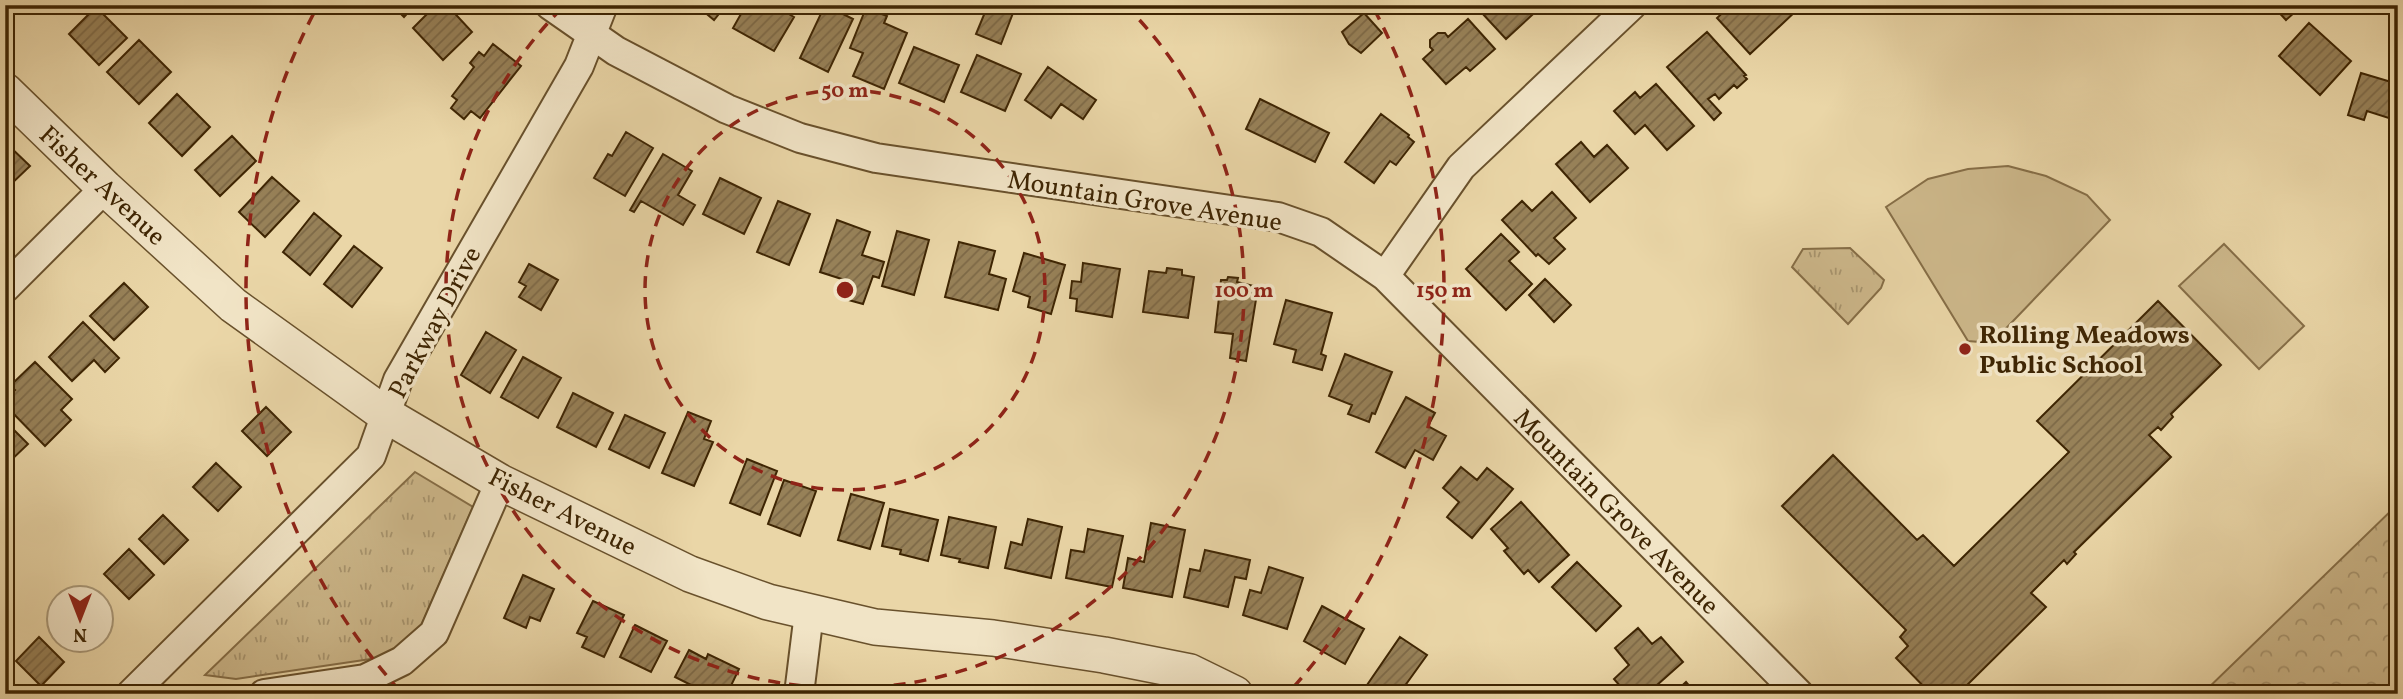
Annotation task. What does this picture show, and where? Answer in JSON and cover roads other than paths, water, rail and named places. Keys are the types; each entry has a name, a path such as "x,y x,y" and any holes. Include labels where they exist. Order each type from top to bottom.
{"street":[{"name":"Mountain Grove Avenue","path":"550,5 617,51 727,109 800,138 876,158 1278,217 1321,232 1385,276 1798,694"},
{"name":"Parkway Drive","path":"131,694 371,456 398,380 579,66 603,5"},
{"path":"1385,276 1461,167 1632,5"},
{"name":"Fisher Avenue","path":"5,91 104,188 233,305 386,415 500,482 690,574 768,602 875,627 993,638 1104,655 1190,672 1235,694"},
{"path":"5,288 104,188"},
{"path":"264,694 365,679 402,661 434,633 500,482"},
{"path":"799,694 809,613"}],"place":[{"name":"Rolling Meadows Public School","path":"1965,349"}]}
